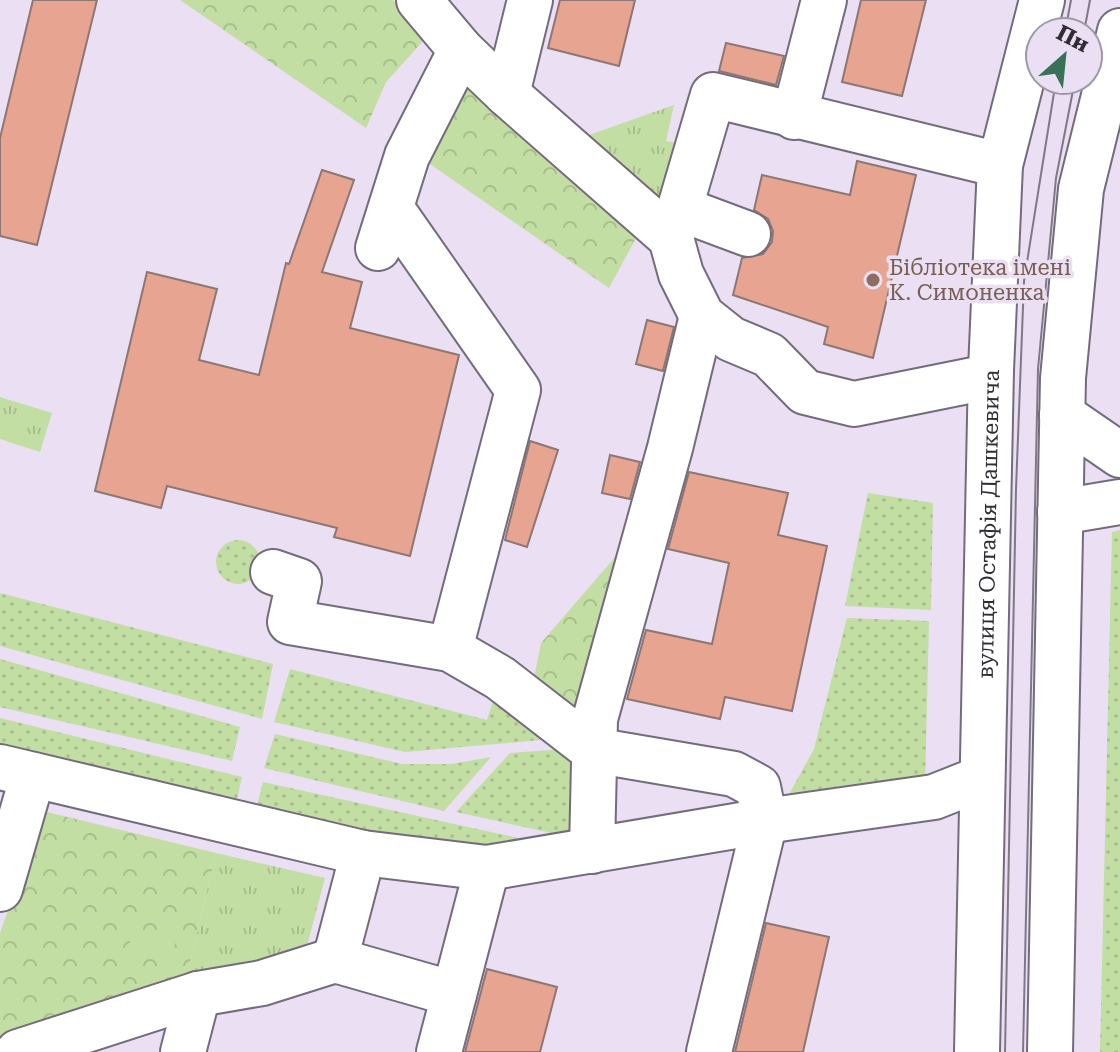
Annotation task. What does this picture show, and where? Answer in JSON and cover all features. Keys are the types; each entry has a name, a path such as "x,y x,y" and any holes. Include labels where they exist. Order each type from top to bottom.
{"street":[{"path":"419,0 461,50 507,94 676,223 748,234"},
{"path":"507,94 530,0"},
{"path":"794,117 824,0"},
{"name":"вулиця Остафія Дашкевича","path":"977,1052 991,370 1000,165 1042,0"},
{"path":"1050,1052 1062,415 1081,189 1120,31"},
{"path":"450,649 518,390 385,228 407,156 461,50"},
{"path":"991,370 983,378 854,404 805,392 769,355 731,339 702,316 681,274 676,223 713,95 1000,165"},
{"path":"592,851 595,719 670,448 702,316"},
{"path":"1062,415 1120,455"},
{"path":"1060,512 1120,502"},
{"path":"273,572 299,581 290,622 450,649 500,678 593,750 734,774 758,787 765,821 709,1052"},
{"path":"0,889 16,771 363,853 487,868 765,821 934,797 982,778"},
{"path":"335,960 363,853"},
{"path":"439,1052 487,868"},
{"path":"18,1052 198,994 262,983 335,960 454,994"},
{"path":"183,1052 198,994"}],"green space":[{"path":"180,0 393,0 425,39 386,82 366,128"},
{"path":"465,65 643,225 609,288 417,155"},
{"path":"674,105 666,141 690,146 667,227 572,141"},
{"path":"0,397 52,413 40,452 0,439"},
{"path":"868,493 933,503 931,610 845,606"},
{"path":"1120,530 1120,1052 1100,1052 1112,532"},
{"path":"635,534 582,712 531,694 541,643"},
{"path":"238,540 254,546 260,562 254,578 238,584 222,578 216,562 222,546"},
{"path":"0,593 273,664 262,719 0,646"},
{"path":"847,618 929,621 925,787 781,809 814,749"},
{"path":"0,659 240,727 232,761 0,707"},
{"path":"290,669 487,720 493,701 552,739 405,752 274,722"},
{"path":"0,718 242,777 233,817 0,762"},
{"path":"275,734 402,764 452,764 491,757 444,811 264,768"},
{"path":"577,748 570,837 456,812 510,753"},
{"path":"263,782 559,847 485,861 253,821"},
{"path":"43,811 216,853 184,988 0,1043 0,933"},
{"path":"216,853 325,878 304,957 184,988"},
{"path":"177,929 173,956 130,959 130,931"}],"building":[{"path":"33,0 97,0 37,245 0,236 0,138"},
{"path":"560,0 635,0 619,66 548,48"},
{"path":"861,0 926,0 902,96 842,82"},
{"path":"726,43 784,56 776,85 719,71"},
{"path":"857,161 916,175 873,358 824,344 828,327 733,295 742,258 763,254 772,242 773,231 768,219 754,210 762,175 850,195"},
{"path":"322,170 354,180 322,272 362,282 350,328 459,355 410,556 334,537 337,528 167,486 161,508 95,491 147,272 217,289 199,360 259,375 286,263 289,264"},
{"path":"647,320 674,327 663,371 636,364"},
{"path":"530,441 558,450 527,547 505,540"},
{"path":"610,455 640,462 630,499 602,493"},
{"path":"689,472 788,493 778,535 827,546 792,711 725,697 720,719 627,699 646,630 712,644 729,563 668,549"},
{"path":"766,923 829,937 803,1052 735,1052"},
{"path":"487,969 557,987 540,1052 465,1052"}],"tram line":[{"path":"1068,16 1071,0"},
{"path":"1087,16 1090,0"},
{"path":"1005,1052 1016,489 1024,281 1053,96"},
{"path":"1023,1052 1038,369 1056,178 1072,96"}],"place":[{"name":"Бібліотека імені К. Симоненка","path":"873,280"}]}
